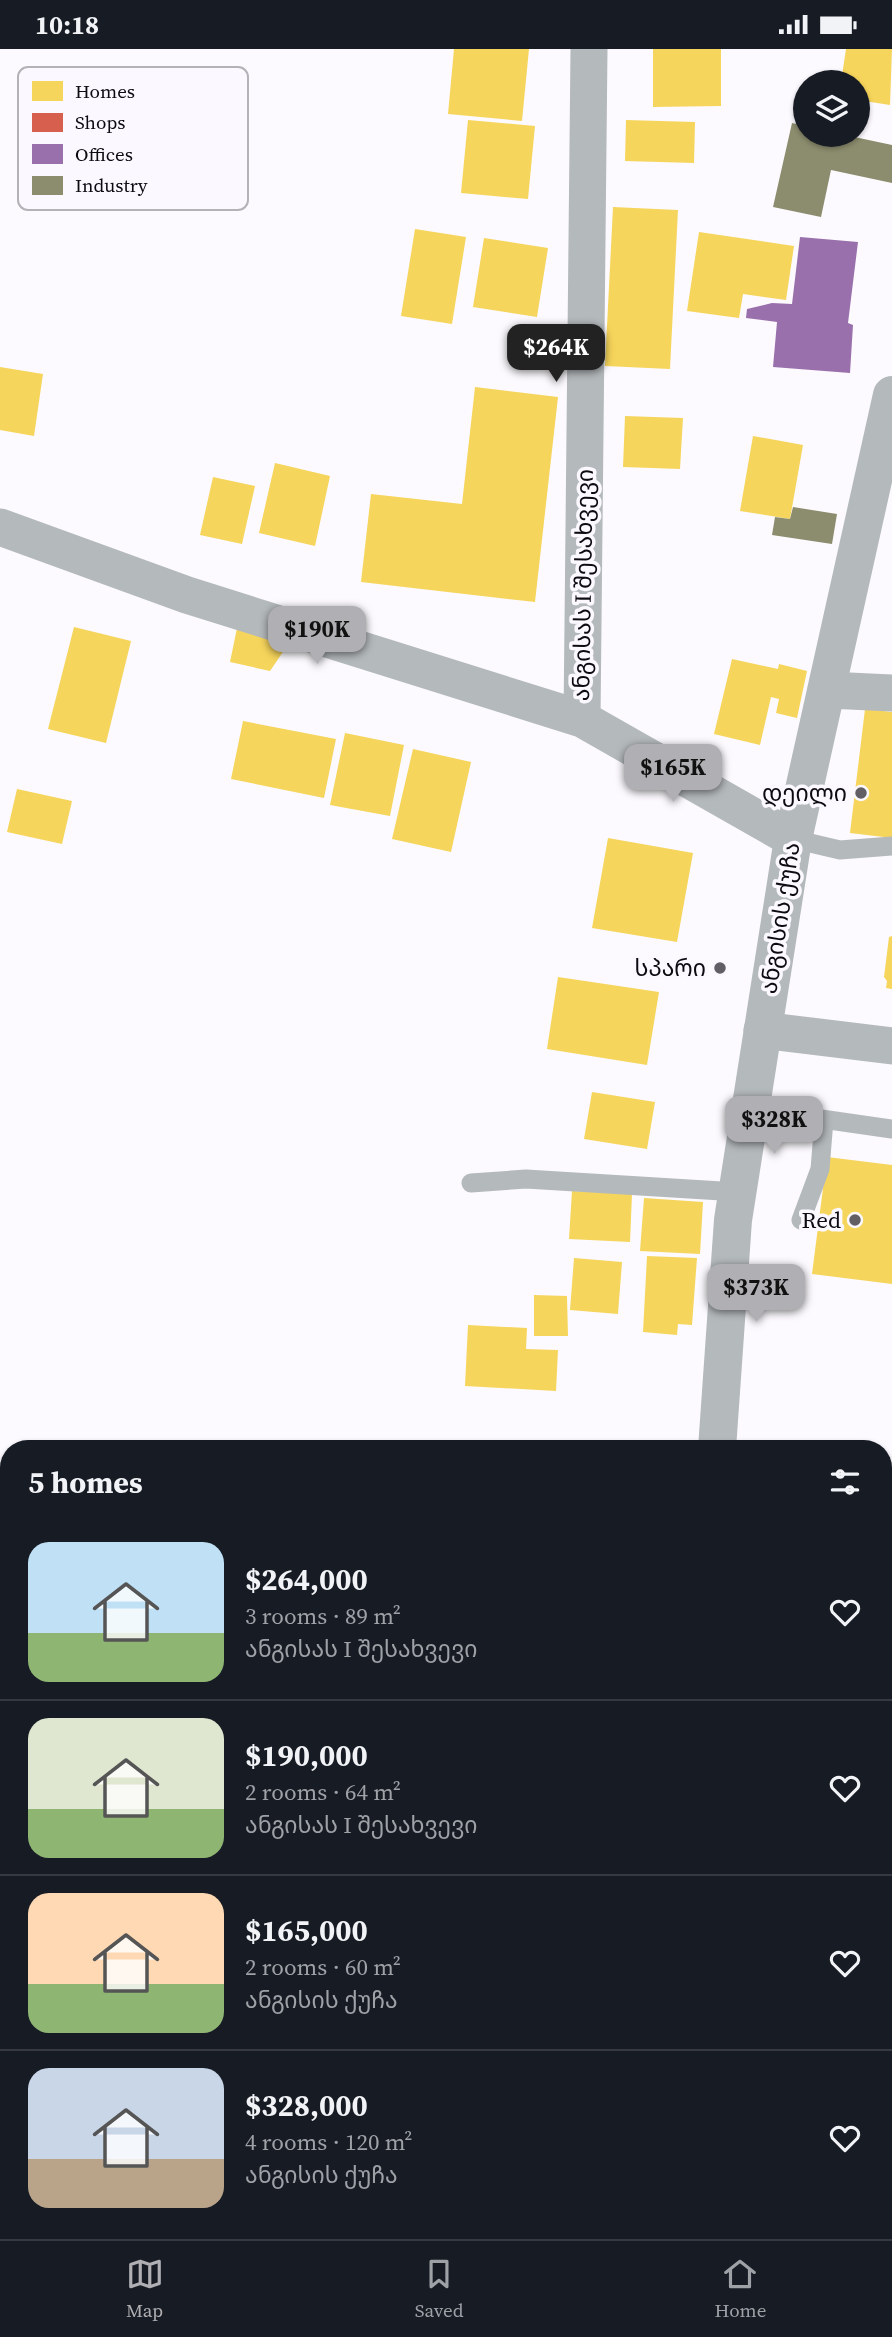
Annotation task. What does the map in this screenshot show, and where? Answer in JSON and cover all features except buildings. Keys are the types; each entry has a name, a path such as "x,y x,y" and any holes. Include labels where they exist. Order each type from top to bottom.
{"street":[{"name":"ანგისას I შესახვევი","path":"0,527 187,595 582,719 589,49"},
{"name":"ანგისის ქუჩა","path":"719,1440 737,1192 793,839 892,395"},
{"path":"828,690 892,692"},
{"path":"582,719 793,839"},
{"path":"762,1030 892,1046"}],"lane":[{"path":"793,839 840,850 892,846"},
{"path":"752,1109 892,1129"},
{"path":"801,1220 820,1169 824,1120"},
{"path":"471,1183 526,1179 737,1192"}],"place":[{"name":"დეილი","path":"861,793"},
{"name":"სპარი","path":"720,968"},
{"name":"Red","path":"855,1220"}]}
